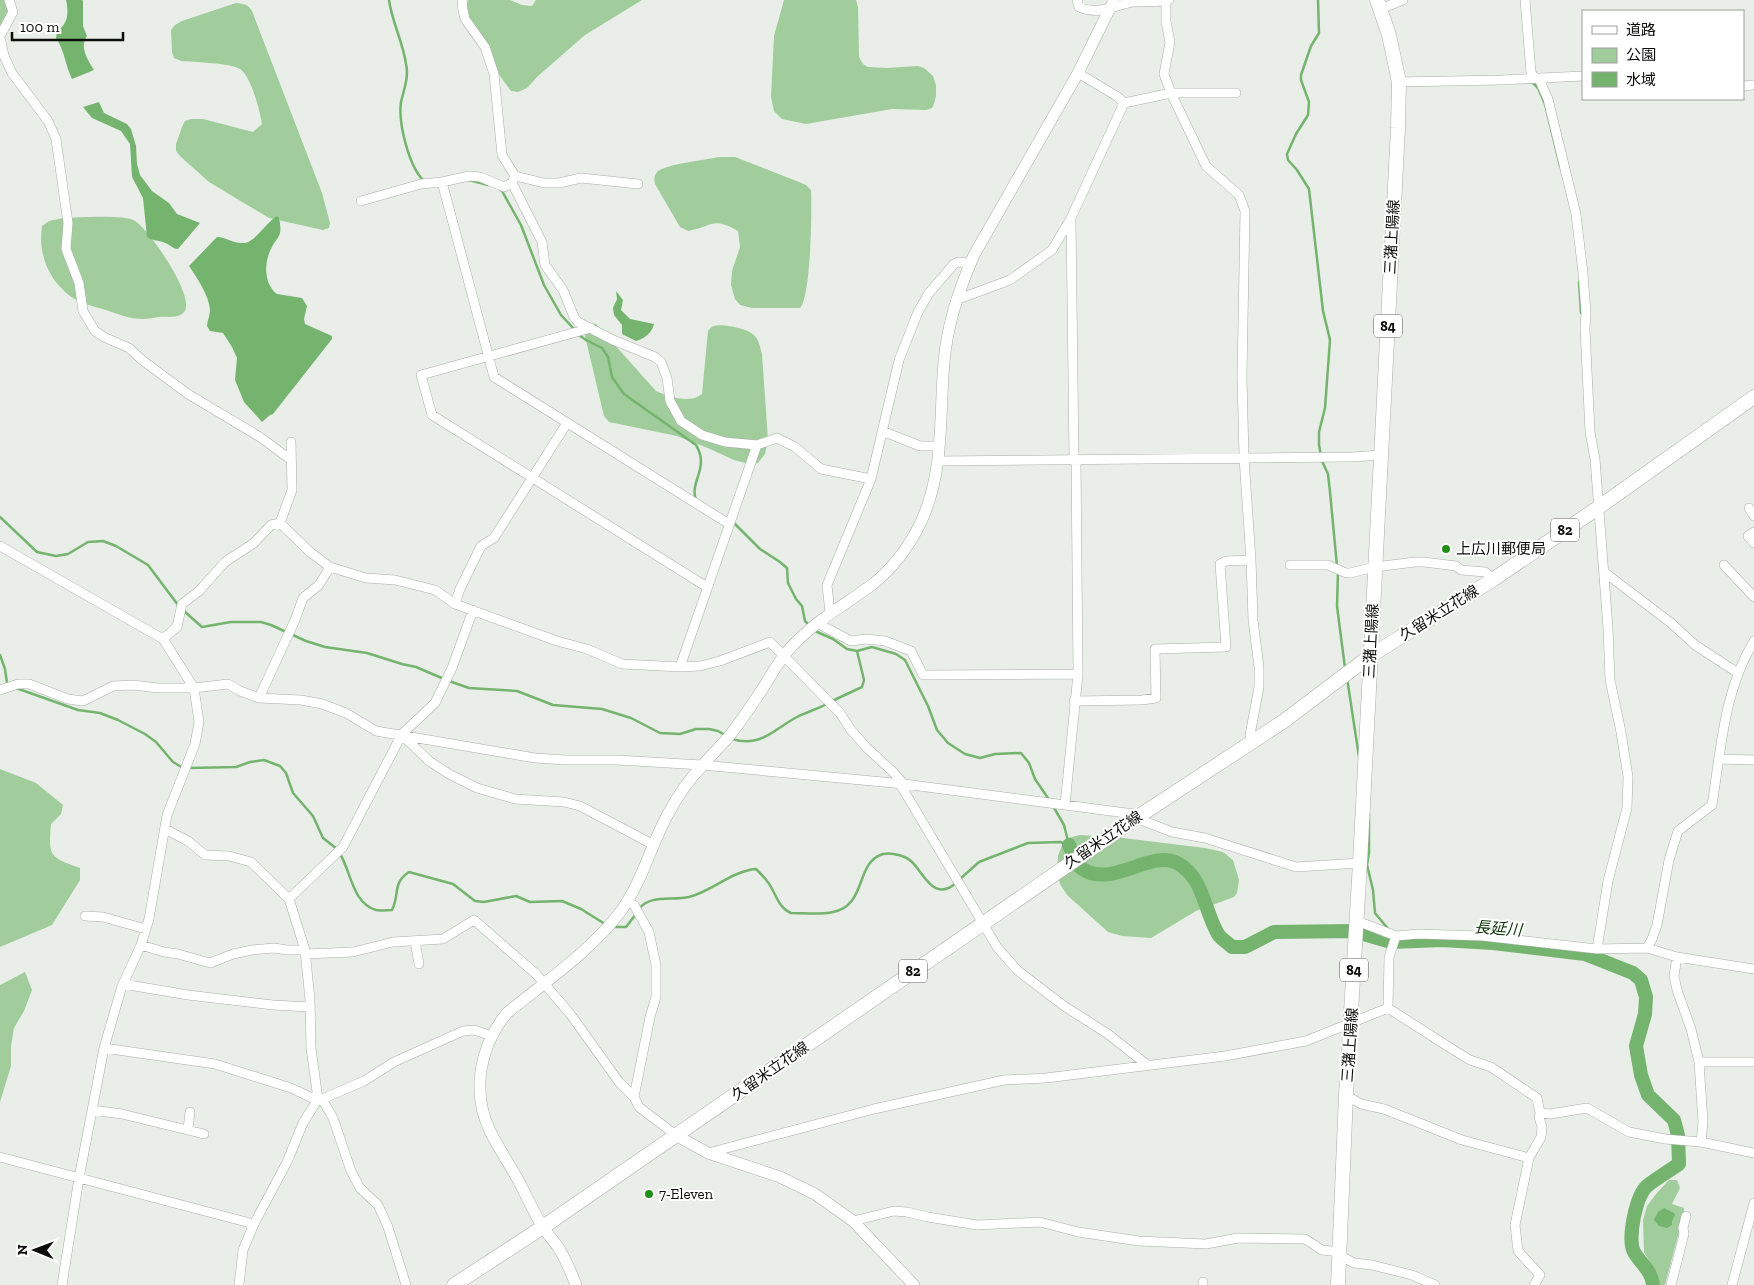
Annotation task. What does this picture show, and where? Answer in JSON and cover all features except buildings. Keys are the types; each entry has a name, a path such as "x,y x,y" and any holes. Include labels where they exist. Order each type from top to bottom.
{"main road":[{"name":"三潴上陽線","path":"1338,1285 1346,1095 1357,921 1399,82 1388,35 1378,4"},
{"name":"久留米立花線","path":"454,1285 677,1136 983,922 1136,818 1252,743 1370,656 1494,579 1754,397"}],"street":[{"path":"9,0 13,12 0,37 4,56 12,73 48,121 56,139 68,224 66,249 79,283 83,311 94,331 129,348 188,394 260,437 291,460"},
{"path":"462,0 465,19 485,47 494,74 502,155 542,242 545,265 563,290 578,322 613,340 655,357 661,362 667,378 670,401 682,421 702,435 725,442 757,444 777,438 795,447 822,469 870,479"},
{"path":"1077,0 1079,8 1087,11 1132,2 1167,0 1166,22 1170,42 1164,74 1171,93 1206,166 1239,195 1245,211 1242,377 1244,458 1253,620 1259,667 1259,687 1250,735 1252,743"},
{"path":"1378,4 1403,0"},
{"path":"1525,0 1531,72 1548,99 1576,214 1586,313 1585,330 1590,432 1596,459 1610,680 1628,778 1627,808 1608,881 1597,950"},
{"path":"576,1285 558,1248 543,1227 490,1131 484,1116 480,1078 484,1051 498,1024 507,1012 592,944 622,909 654,845 667,814 683,790 749,710 784,655 813,626 875,582 905,551 921,523 932,492 939,461 944,360 956,300 970,263 1078,73 1112,5"},
{"path":"1078,73 1118,97 1124,104"},
{"path":"1399,82 1582,76"},
{"path":"1124,104 1171,93 1236,93"},
{"path":"956,300 1010,280 1052,250 1071,218 1124,104"},
{"path":"361,201 421,184 469,176 480,177 504,187 513,179 559,183 581,178 638,184"},
{"path":"442,182 494,378 729,524"},
{"path":"1065,805 1078,674 1071,218"},
{"path":"830,613 828,585 870,479 899,360 918,312 929,293 954,264 958,262 970,263"},
{"path":"591,328 421,375 432,415 707,588"},
{"path":"455,604 460,589 481,546 494,538 567,423"},
{"path":"882,431 920,446 940,446"},
{"path":"280,523 292,490 291,442"},
{"path":"680,667 757,444"},
{"path":"939,461 1381,455"},
{"path":"280,523 310,552 330,567 366,578 395,580 435,590 455,604 557,641 586,649 622,664 680,667 700,666 720,661 770,642 840,713 851,730 892,771 902,784 997,947 1017,970 1064,1006 1108,1034 1146,1064"},
{"path":"163,639 177,627 182,604 199,591 225,562 254,543 271,525 280,523"},
{"path":"1754,532 1748,536 1754,543"},
{"path":"0,546 163,639 194,688 199,722 195,744 167,816 158,862 156,890 146,929 141,945 123,984 104,1048 62,1285"},
{"path":"1074,701 1156,698 1155,649 1226,647 1220,564 1226,560 1251,560"},
{"path":"1290,566 1328,565 1350,573 1375,567 1424,562 1456,566 1461,570 1485,572 1494,579"},
{"path":"1724,565 1754,597"},
{"path":"260,698 303,598 320,586 330,567"},
{"path":"1604,572 1671,623 1695,644 1738,673"},
{"path":"289,899 343,847 402,734 435,702 452,668 472,610"},
{"path":"813,626 851,641 866,639 885,641 911,651 923,676 1078,674"},
{"path":"1647,948 1652,940 1656,925 1669,860 1678,831 1712,805 1725,720 1738,673 1754,641"},
{"path":"4,690 18,684 29,684 68,699 83,701 113,686 194,688 228,684 240,691 260,698 302,700 322,704 346,713 376,731 535,758 617,760 702,766 902,784 1134,814 1136,818 1172,832 1205,838 1296,867 1360,863"},
{"path":"402,734 429,761 449,774 477,788 515,799 564,802 580,806 654,845"},
{"path":"1719,759 1754,760"},
{"path":"165,829 188,841 204,855 229,856 251,862 289,899 305,952 310,1007 311,1048 320,1099 333,1118 351,1170 360,1188 378,1205 388,1227 406,1285"},
{"path":"634,905 649,932 656,965 656,997 650,1017 634,1097"},
{"path":"85,916 103,917 146,929"},
{"path":"141,945 210,963 234,954 252,950 274,948 305,952 353,952 393,942 443,940 474,920 544,982 571,1015 620,1082 634,1097 639,1107 677,1136 708,1153 780,1177 816,1194 853,1221 914,1285"},
{"path":"1357,921 1396,936 1418,934 1482,936 1597,950 1647,948 1676,957 1754,969"},
{"path":"1388,1008 1389,957 1396,936"},
{"path":"415,941 419,964"},
{"path":"1676,957 1674,976 1677,990 1700,1062 1703,1122 1701,1142"},
{"path":"123,984 188,996 310,1007"},
{"path":"708,1153 874,1109 1004,1080 1046,1078 1146,1064 1225,1056 1306,1040 1388,1008"},
{"path":"1388,1008 1470,1060 1491,1067 1537,1098 1542,1127 1541,1137 1529,1158 1515,1225 1518,1250 1540,1275 1534,1285"},
{"path":"239,1285 243,1250 254,1224 287,1162 303,1123 320,1099 364,1081 394,1062 463,1031 474,1030 492,1036"},
{"path":"104,1048 215,1064 320,1099"},
{"path":"1700,1062 1754,1062"},
{"path":"1346,1095 1362,1104 1384,1109 1462,1140 1529,1158"},
{"path":"1540,1113 1550,1114 1587,1108 1628,1132 1665,1139 1701,1142 1754,1153"},
{"path":"92,1110 122,1114 204,1134"},
{"path":"188,1129 190,1112"},
{"path":"0,1157 254,1224"},
{"path":"1732,1285 1754,1203"},
{"path":"853,1221 894,1211 977,1225 1040,1222 1078,1232 1139,1241 1206,1244 1238,1238 1305,1239 1322,1250 1340,1253 1354,1263 1372,1265 1412,1275 1435,1285"},
{"path":"1671,1285 1684,1234 1683,1228 1686,1216"}],"green space":[{"path":"0,0 10,0 10,20 0,26"},
{"path":"468,0 510,0 522,5 532,6 536,0 642,0 585,35 527,88 518,92 511,91 474,35 467,11"},
{"path":"784,0 856,0 858,7 859,57 863,64 868,67 918,66 924,68 933,76 936,85 936,96 932,108 926,110 892,109 806,124 782,119 774,111 771,97 774,36"},
{"path":"236,3 249,7 252,11 322,193 330,223 329,228 323,230 269,218 209,182 176,151 176,144 182,127 185,121 191,119 203,119 253,132 262,124 251,86 240,69 220,64 181,61 174,58 172,52 171,30 175,25"},
{"path":"719,157 735,157 806,185 811,190 809,271 804,301 800,308 752,308 740,305 735,299 731,285 732,271 740,247 738,231 717,223 688,231 680,227 655,184 655,175 661,169"},
{"path":"111,217 135,221 161,250 179,281 186,306 183,313 174,317 133,318 78,301 70,296 50,274 43,256 41,236 42,226 49,221 63,218"},
{"path":"590,323 596,324 656,391 686,399 692,399 702,394 708,331 713,326 729,326 752,333 758,340 762,354 768,440 765,454 758,463 749,464 734,460 677,436 609,422 604,416 585,336 586,325"},
{"path":"0,769 36,783 63,805 61,814 51,824 51,850 57,858 80,868 80,880 52,925 0,947"},
{"path":"1080,835 1123,838 1223,852 1233,860 1239,880 1237,893 1234,897 1196,911 1151,938 1122,936 1108,932 1067,895 1060,884 1057,872 1058,856 1062,845 1068,838"},
{"path":"25,972 32,990 24,1011 14,1028 11,1046 11,1066 0,1102 0,985"},
{"path":"1669,1180 1677,1180 1680,1188 1672,1204 1684,1208 1684,1213 1665,1285 1655,1285 1654,1269 1644,1252 1643,1220 1647,1206"}],"water":[{"path":"66,0 83,1 83,26 87,36 84,49 94,70 72,79 56,38 57,32 67,18"},
{"path":"99,102 104,113 127,124 131,129 136,146 140,175 152,191 169,203 177,214 200,223 178,249 147,237 143,198 132,177 130,144 121,131 92,118 83,107"},
{"path":"277,216 280,226 279,237 269,253 266,265 269,284 277,294 302,298 307,306 304,319 305,324 332,336 332,339 273,414 262,422 244,402 235,380 237,358 232,347 223,333 210,331 207,326 210,310 209,304 202,287 189,266 217,237 237,242 248,242"},
{"path":"616,291 623,300 621,310 630,319 654,324 650,333 642,339 636,341 622,334 622,325 614,315 613,308 617,299"},
{"path":"1664,1208 1675,1215 1672,1225 1667,1228 1659,1226 1654,1220 1658,1212"}],"waterway":[{"path":"389,0 407,69 406,83 401,102 403,133 414,167 425,182"},
{"path":"1318,0 1319,33 1311,46 1301,75 1309,102 1308,115 1296,134 1287,154 1288,160 1309,189 1323,311 1330,340 1325,408 1319,432 1319,445 1322,461 1328,474 1337,566"},
{"path":"1531,81 1538,88 1545,104 1560,166"},
{"path":"469,180 488,185"},
{"path":"498,188 502,191 521,225 544,285 561,315 574,329"},
{"path":"1579,282 1581,313"},
{"path":"579,335 602,348 608,357 612,377 624,394 696,445 701,461 695,487 696,500"},
{"path":"0,517 37,552 56,556 68,554 88,542 103,541 116,546 148,565 178,605"},
{"path":"733,522 760,549 787,568 788,583 802,606 805,621 809,625"},
{"path":"1338,572 1337,606 1345,668"},
{"path":"184,611 202,627 231,622 261,622 325,647 367,653 416,667 444,679"},
{"path":"815,631 833,639 847,649 857,651 872,647 896,654 905,660 928,706 937,730 948,743 965,754 980,758 995,754 1021,753 1029,763 1035,779 1050,801"},
{"path":"832,701 862,687 864,680 857,651"},
{"path":"0,655 7,683 9,684"},
{"path":"1347,678 1359,757"},
{"path":"449,681 469,688 517,691 553,705 602,709 631,718 660,733 680,734 696,729 709,729 725,735"},
{"path":"16,688 78,710 100,713 118,720 156,742 173,762 183,768"},
{"path":"732,739 742,741 759,739 797,717 827,704"},
{"path":"188,768 236,767 264,760 280,766 286,773 293,793 313,816 323,838 337,849"},
{"path":"1053,806 1064,825 1069,845"},
{"path":"1369,814 1367,865 1373,890 1375,913 1389,930"},
{"path":"960,879 979,862 1028,843 1060,842 1069,845"},
{"name":"長延川","path":"1069,845 1079,866 1093,874 1105,875 1155,861 1166,860 1177,863 1193,877 1218,934 1232,947 1245,947 1274,932 1353,931 1391,942 1442,940 1493,943 1585,954 1633,973 1641,980 1646,997 1645,1014 1636,1046 1641,1075 1648,1095 1674,1120 1678,1135 1679,1164 1659,1177 1643,1191 1636,1208 1632,1228 1634,1252 1651,1276 1653,1285"},
{"path":"340,854 357,894 362,901 376,910 392,910 400,880 409,872 453,884 475,901 484,902 516,896 530,902 562,901 581,909 605,924"},
{"path":"639,909 649,901 689,897 739,873 756,869 770,885 783,907 791,913 817,914 833,912 844,908 851,902 868,866 874,859 883,854 899,855 906,858 936,888 942,890 956,883"},
{"path":"612,927 626,927 636,914"}],"place":[{"name":"上広川郵便局","path":"1446,549"},
{"name":"7-Eleven","path":"649,1194"}]}
